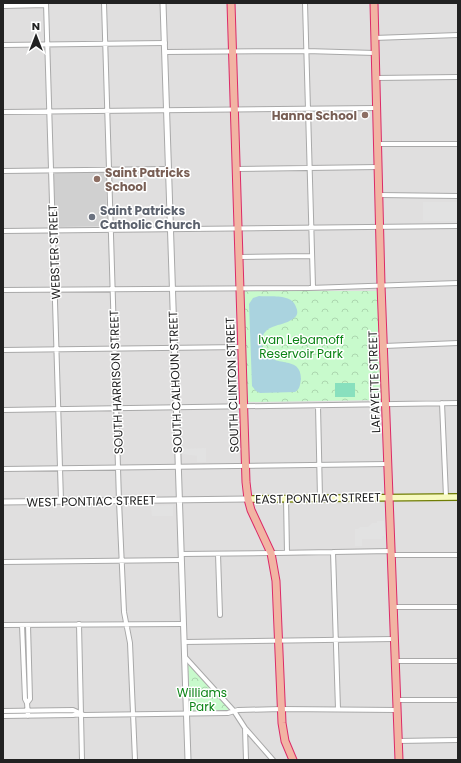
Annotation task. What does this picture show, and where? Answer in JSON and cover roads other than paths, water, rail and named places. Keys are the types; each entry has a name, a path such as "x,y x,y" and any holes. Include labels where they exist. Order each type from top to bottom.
{"highway":[{"name":"SOUTH CLINTON STREET","path":"231,3 240,258 239,288 248,499 254,517 273,553 283,731 293,760"},
{"name":"LAFAYETTE STREET","path":"374,3 375,78 399,760"}],"main road":[{"name":"EAST PONTIAC STREET","path":"248,499 458,497"}],"street":[{"name":"SOUTH HARRISON STREET","path":"104,3 119,501 126,623 130,643 135,760"},
{"name":"SOUTH CALHOUN STREET","path":"163,3 188,760"},
{"path":"305,3 313,288"},
{"path":"3,6 46,4"},
{"name":"WEBSTER STREET","path":"46,4 61,501"},
{"path":"374,38 458,35"},
{"path":"3,45 105,45 165,43"},
{"path":"165,52 306,51 375,53"},
{"path":"375,78 458,77"},
{"path":"3,112 376,108"},
{"path":"378,144 458,144"},
{"path":"236,169 378,167"},
{"path":"3,171 168,169"},
{"path":"380,195 458,196"},
{"path":"3,231 458,226"},
{"path":"240,258 312,256"},
{"path":"3,290 313,288 458,283"},
{"path":"384,346 458,343"},
{"path":"3,350 242,347"},
{"path":"442,403 446,497"},
{"path":"3,410 458,403"},
{"path":"318,406 320,498"},
{"path":"3,469 388,464"},
{"path":"286,498 287,553"},
{"name":"EAST PONTIAC STREET","path":"179,500 248,499"},
{"name":"WEST PONTIAC STREET","path":"3,502 179,500"},
{"path":"333,552 338,708"},
{"path":"181,554 333,552 458,555"},
{"path":"218,554 220,615"},
{"path":"3,562 181,560"},
{"path":"393,607 458,607"},
{"path":"3,625 126,623 183,624"},
{"path":"78,624 82,760"},
{"path":"22,625 25,699 27,703 28,716"},
{"path":"27,703 30,699 28,625"},
{"path":"184,642 394,639"},
{"path":"185,657 234,711 245,728 272,760"},
{"path":"395,661 458,660"},
{"path":"24,663 29,663"},
{"path":"24,672 30,672"},
{"path":"397,700 458,700"},
{"path":"3,716 228,713 234,711 338,708 397,710"},
{"path":"3,711 73,710 81,714"},
{"path":"245,728 246,760"},
{"path":"398,740 458,740"}],"water":[{"path":"259,296 285,298 294,303 297,308 295,317 290,321 267,330 262,339 263,350 268,356 292,364 300,371 300,385 298,390 295,392 260,393 252,386 249,304 253,298"}],"place":[{"name":"Hanna School","path":"365,115"},
{"name":"Saint Patricks School","path":"97,179"},
{"name":"Saint Patricks Catholic Church","path":"92,217"}],"park label":[{"name":"Ivan Lebamoff Reservoir Park","path":"301,346"},
{"name":"Williams Park","path":"202,699"}]}
